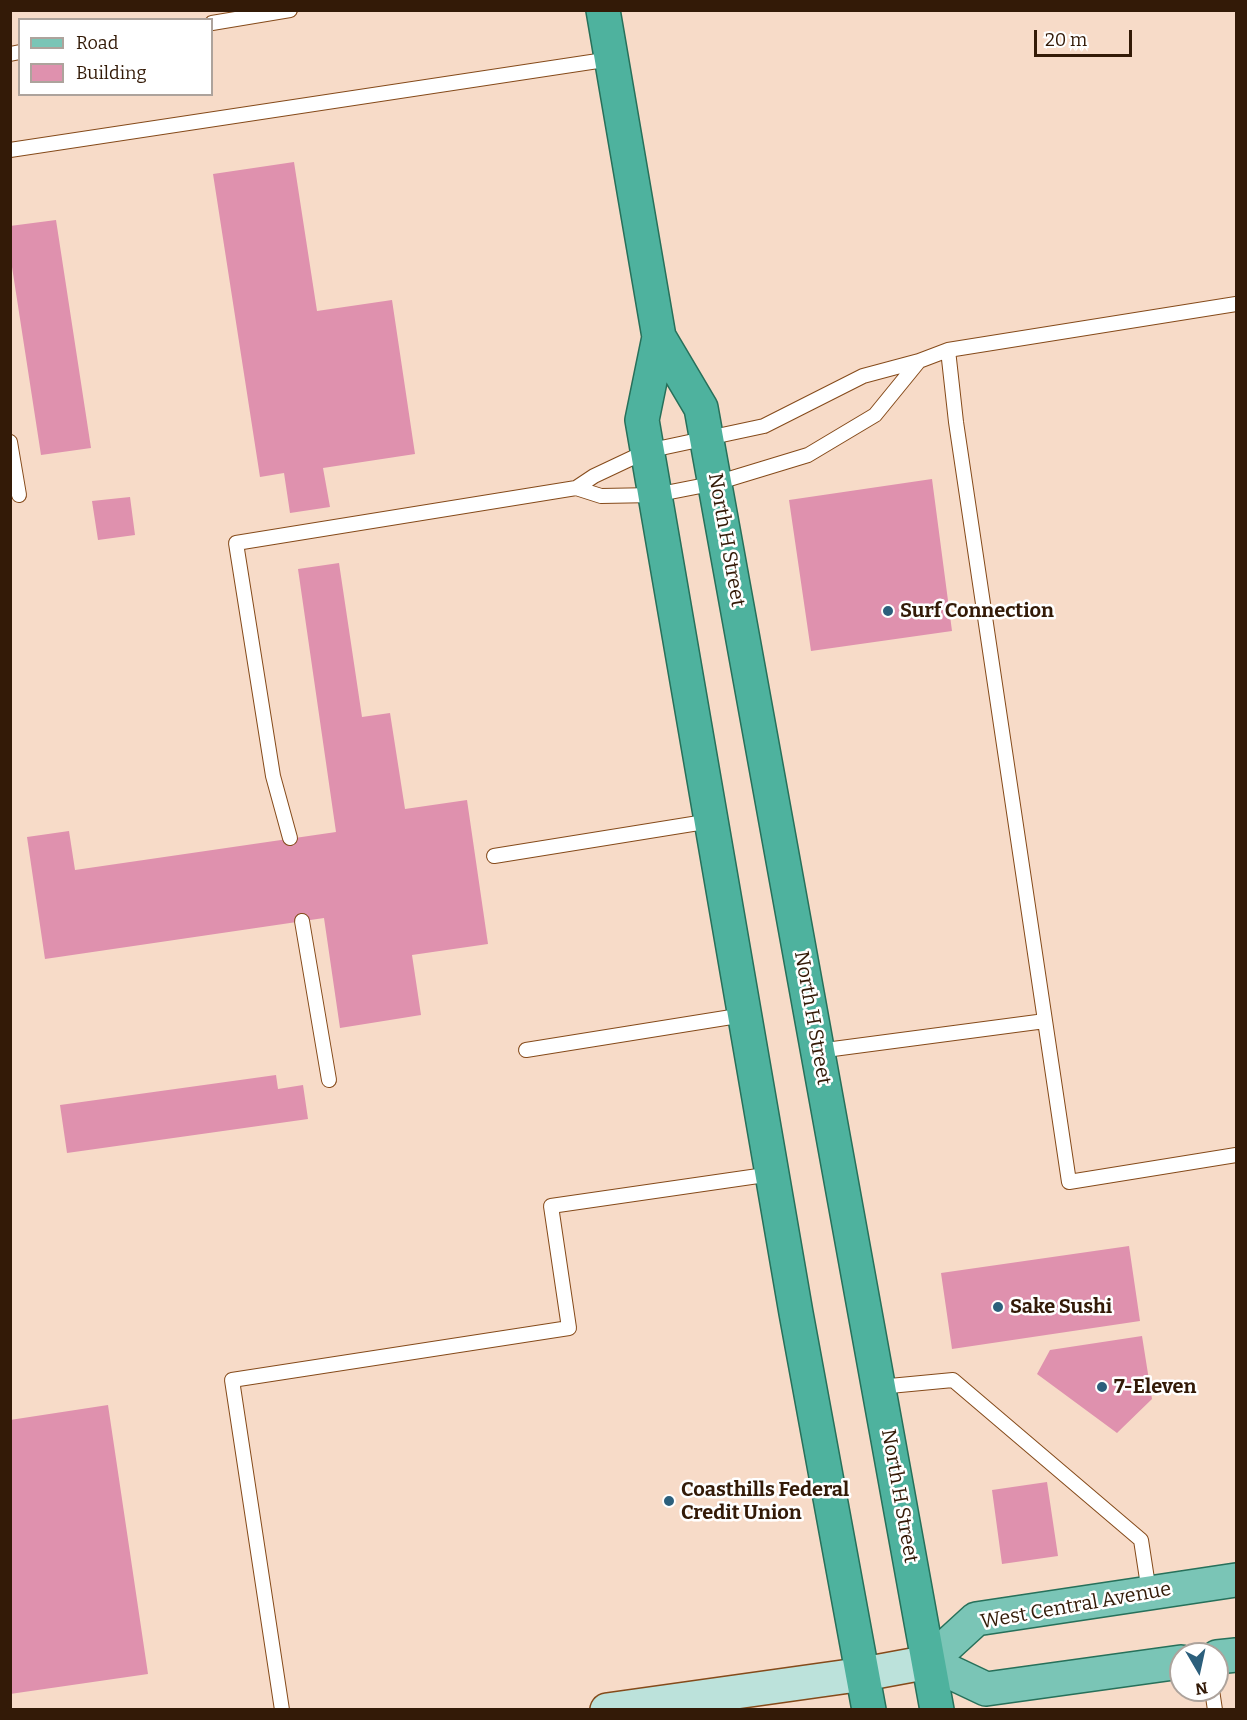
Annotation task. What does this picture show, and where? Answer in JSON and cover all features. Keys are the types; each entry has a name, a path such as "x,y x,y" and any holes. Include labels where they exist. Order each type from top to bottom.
{"highway":[{"name":"North H Street","path":"603,10 658,337 642,420 744,1015 869,1710"},
{"name":"North H Street","path":"658,337 701,408 937,1710"}],"main road":[{"name":"West Central Avenue","path":"929,1662 976,1619 1236,1580"},
{"path":"607,1710 864,1674 929,1662 986,1689 1169,1664"}],"lane":[{"path":"213,23 290,10"},
{"path":"10,150 611,59"},
{"path":"290,838 273,777 236,543 576,488 594,476 647,451 764,426 862,376 919,361 948,350 1236,304"},
{"path":"948,350 958,433 1069,1182 1236,1155"},
{"path":"576,488 602,496 655,495 716,483 808,455 875,415 919,361"},
{"path":"10,442 19,495"},
{"path":"494,856 711,821"},
{"path":"302,921 329,1080"},
{"path":"526,1050 744,1015"},
{"path":"818,1051 1045,1021"},
{"path":"282,1710 232,1380 569,1328 551,1206 772,1174"},
{"path":"879,1387 953,1380 1141,1540 1149,1592"}],"building":[{"path":"294,162 317,311 392,300 415,454 323,468 330,507 290,513 284,473 260,477 213,174"},
{"path":"56,220 91,448 41,455 10,254 10,226"},
{"path":"932,479 952,631 811,651 789,500"},
{"path":"130,497 135,535 98,540 92,501"},
{"path":"339,563 362,717 390,713 405,809 467,800 488,944 412,955 421,1015 340,1028 324,918 45,959 27,837 69,831 75,870 336,832 298,569"},
{"path":"276,1075 278,1089 303,1085 308,1119 67,1153 60,1105"},
{"path":"1129,1246 1140,1321 952,1349 941,1273"},
{"name":"7-Eleven","path":"1142,1336 1152,1399 1117,1433 1037,1374 1050,1350"},
{"path":"108,1405 148,1674 10,1694 10,1420"},
{"path":"1047,1482 1058,1556 1002,1564 992,1490"}],"place":[{"name":"Surf Connection","path":"888,611"},
{"name":"Sake Sushi","path":"998,1307"},
{"name":"7-Eleven","path":"1102,1387"},
{"name":"Coasthills Federal Credit Union","path":"669,1501"}]}
